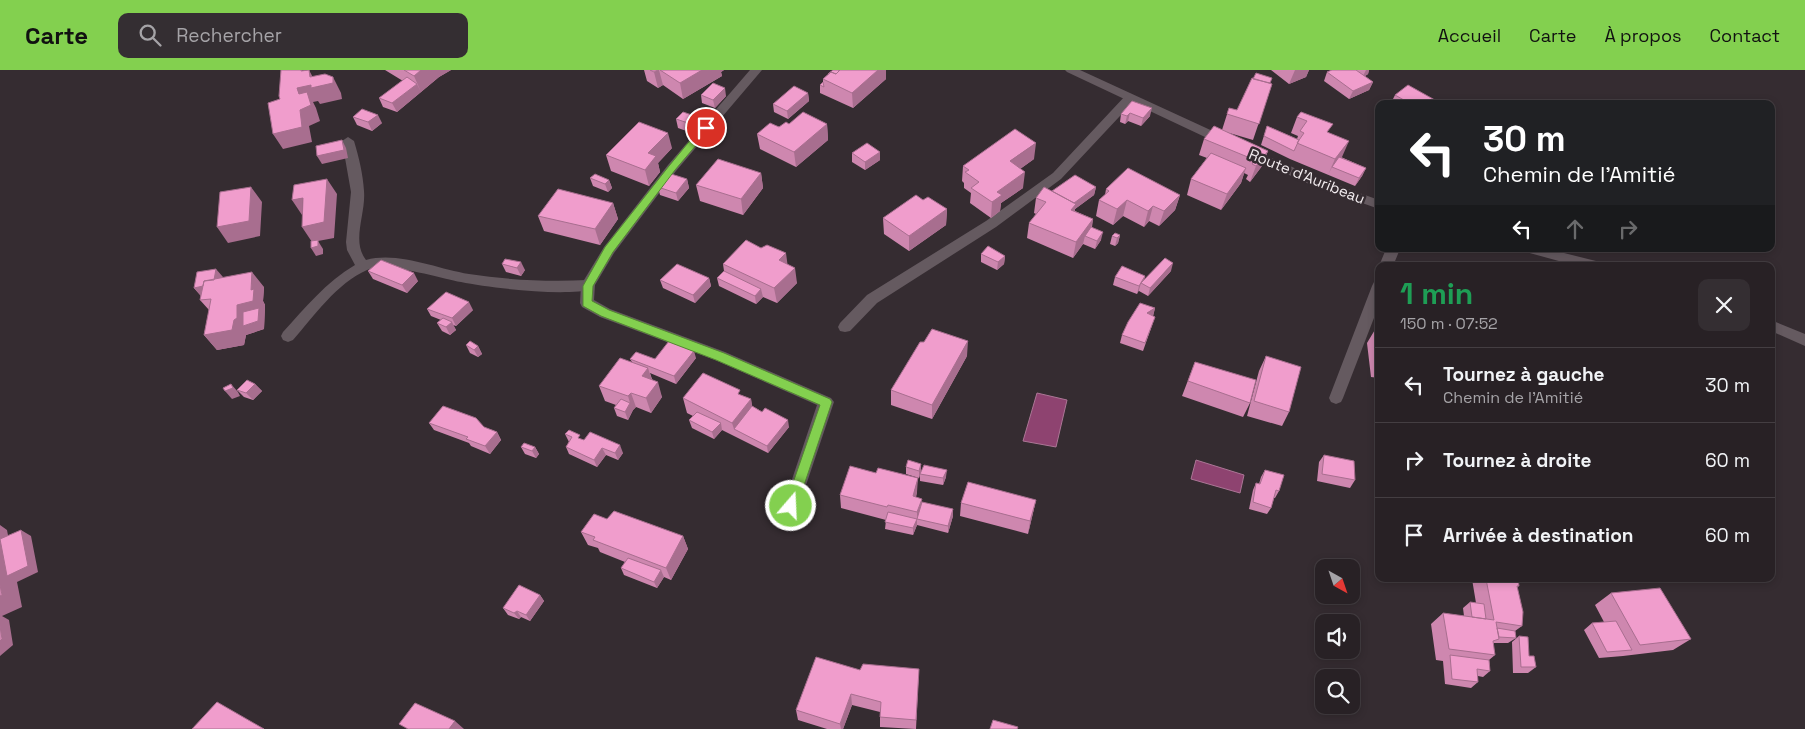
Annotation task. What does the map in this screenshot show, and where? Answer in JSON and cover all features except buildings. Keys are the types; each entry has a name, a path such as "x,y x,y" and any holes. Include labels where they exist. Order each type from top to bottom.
{"street":[{"path":"756,70 672,168 609,250 588,286 587,303 605,313 720,356 826,402 791,506"},
{"name":"Route d'Auribeau","path":"1071,70 1313,181 1375,204"},
{"path":"845,327 872,299 991,224 1057,176 1130,98"},
{"path":"348,141 356,172 358,200 352,243 354,256 363,266"},
{"path":"1542,252 1581,262"},
{"path":"288,336 316,305 348,276 373,262 400,265 468,279 521,285 557,288 588,286"},
{"path":"1336,398 1375,296"},
{"path":"1775,327 1805,340"}],"shaded area":[{"path":"1037,393 1067,400 1056,447 1023,441"},
{"path":"1196,460 1244,475 1240,493 1191,479"}],"route":[{"path":"706,128 672,168 609,250 588,286 587,303 605,313 720,356 826,402 791,506"}]}
